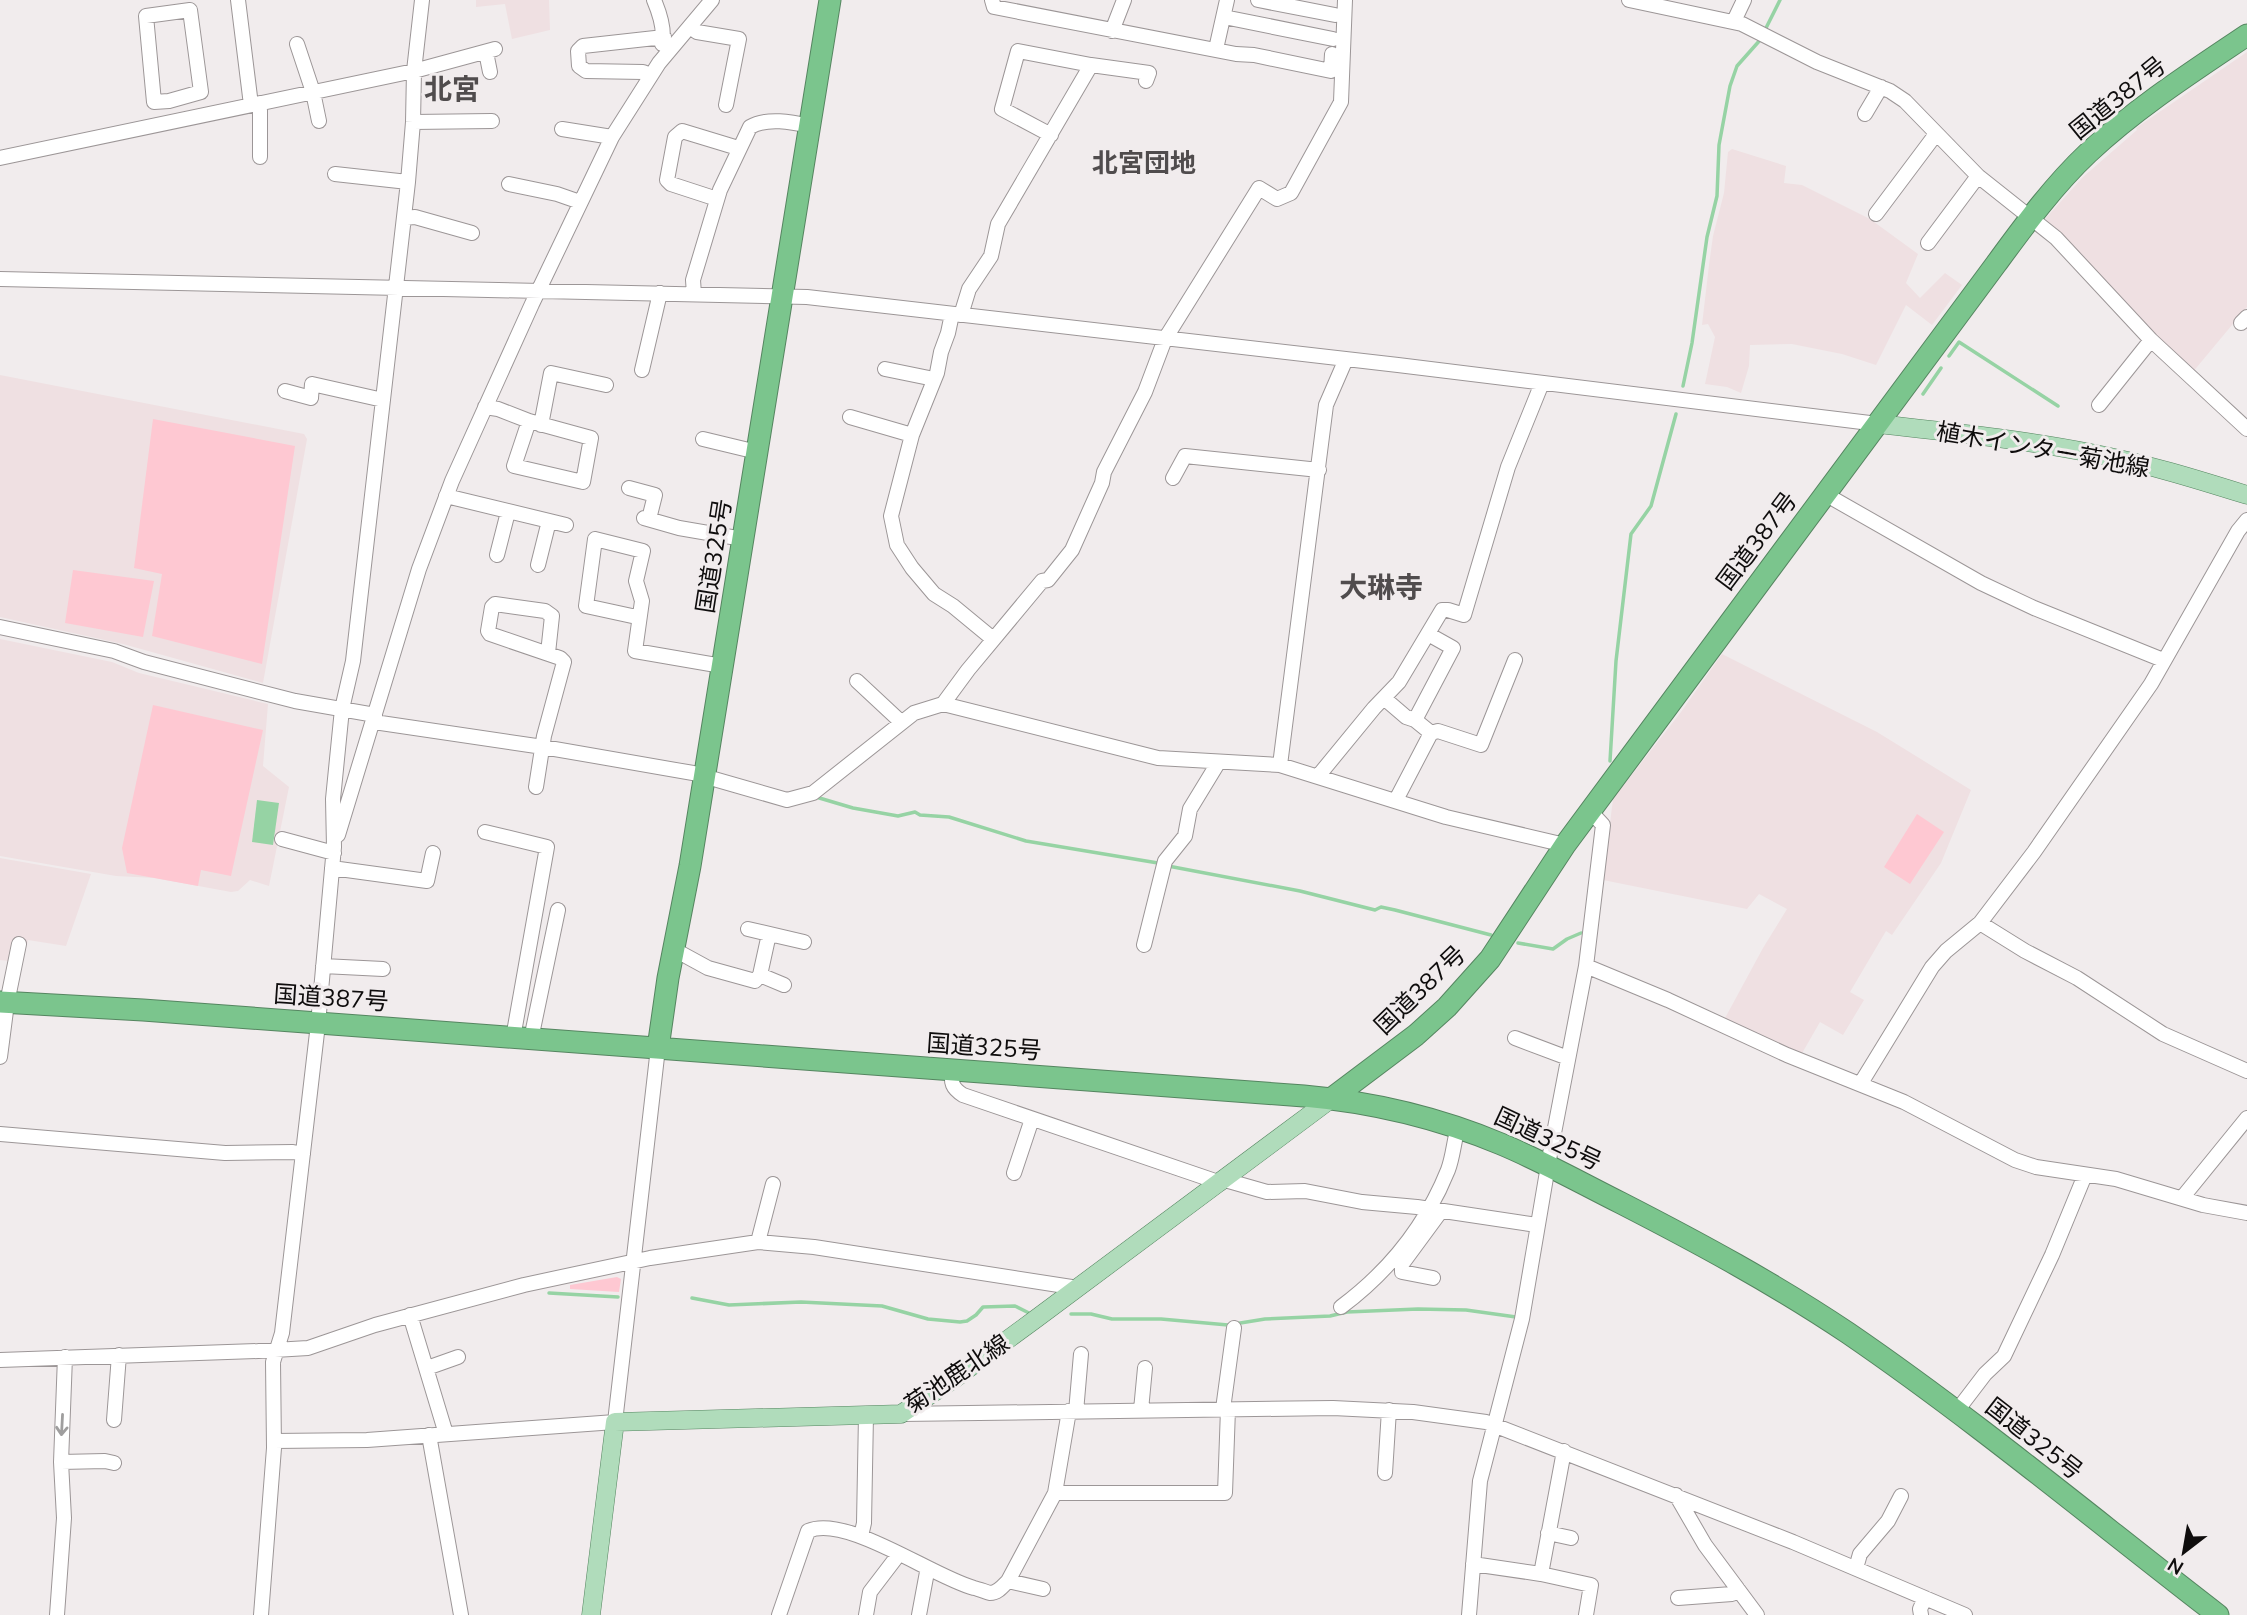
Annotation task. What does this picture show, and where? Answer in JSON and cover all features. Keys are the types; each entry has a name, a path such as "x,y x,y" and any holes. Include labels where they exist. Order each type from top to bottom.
{"highway":[{"name":"国道325号","path":"830,0 675,950 667,978 658,1048 1331,1098 1412,1114 1501,1143 1716,1253 1848,1333 1956,1412 2218,1615"},
{"name":"国道387号","path":"1331,1098 1416,1035 1475,978 1504,941 1565,845 2031,218 2086,155 2122,124 2156,97 2247,35"},
{"name":"国道387号","path":"4,1002 658,1048"}],"main road":[{"name":"植木インター菊池線","path":"1878,424 2021,441 2094,454 2247,495"},
{"name":"菊池鹿北線","path":"615,1422 901,1414 954,1380 1331,1098"},
{"path":"591,1615 615,1422"}],"street":[{"path":"238,0 255,104 260,157"},
{"path":"261,1615 274,1441 273,1362 282,1333 318,1024 333,856 333,799 342,709 353,661 404,218 413,122 414,71 422,0"},
{"path":"654,0 664,37 655,69"},
{"path":"333,856 419,569 446,496 485,407 612,137 655,69 712,0"},
{"path":"992,0 994,7 1331,71 1336,7 1258,0"},
{"path":"1112,31 1123,0"},
{"path":"1216,49 1227,0"},
{"path":"943,704 993,639 1023,607 1042,581 1048,580 1072,551 1102,483 1104,472 1145,392 1165,339 1259,188 1277,199 1291,193 1341,102 1345,0"},
{"path":"1629,0 1734,21 1817,62 1881,87 1905,101 1978,176 2056,238 2151,340 2247,429"},
{"path":"1734,21 1744,0"},
{"path":"190,10 201,92 169,101 154,102 146,16 190,10"},
{"path":"1224,17 1333,40"},
{"path":"690,27 697,32 740,39 726,105"},
{"path":"655,69 643,72 586,71 579,66 578,51 583,46 664,37"},
{"path":"297,44 313,92 319,121"},
{"path":"0,159 414,71 490,50 490,72"},
{"path":"1051,135 1002,109 1018,51 1091,65 1148,72"},
{"path":"993,639 934,594 912,568 897,545 891,516 912,435 956,314 991,256 998,224 1091,65"},
{"path":"1865,114 1881,87"},
{"path":"169,101 174,122"},
{"path":"413,122 492,121"},
{"path":"694,294 693,280 717,199 738,148 750,127 757,122 789,122 810,126"},
{"path":"562,130 612,137"},
{"path":"717,199 671,184 667,180 675,137 682,131 738,148"},
{"path":"1876,214 1936,134"},
{"path":"335,174 408,182"},
{"path":"1928,243 1978,176"},
{"path":"509,184 557,194 580,202"},
{"path":"404,218 415,217 472,233"},
{"path":"0,279 783,296 1346,359 1878,424"},
{"path":"642,370 660,293"},
{"path":"2099,405 2151,340"},
{"path":"1280,765 1326,405 1346,359"},
{"path":"885,369 934,379"},
{"path":"485,407 498,409 535,423 591,438 583,482 514,467 535,423 551,373 606,385"},
{"path":"1319,775 1399,682 1442,610 1464,615 1508,467 1542,383"},
{"path":"285,391 311,398 312,384 383,400"},
{"path":"850,417 912,435"},
{"path":"703,439 757,452"},
{"path":"1173,478 1185,456 1319,470"},
{"path":"629,488 655,495 647,519 743,539"},
{"path":"1825,494 1981,583 2034,608 2164,660"},
{"path":"446,496 566,525"},
{"path":"497,555 508,512"},
{"path":"1861,1083 1932,967 1946,951 1980,923 2034,852 2151,684 2238,531 2247,520"},
{"path":"538,565 549,521"},
{"path":"640,615 632,616 586,606 595,539 643,551 636,581 642,601 640,615 635,650 722,666"},
{"path":"536,788 544,736 564,662 548,653 488,631 492,607 495,604 545,611 552,616 548,653"},
{"path":"0,627 114,651 144,662 283,698 374,718 704,775 787,800 813,793 914,713 943,704 1158,758 1280,765 1447,817 1565,845"},
{"path":"1415,720 1452,648 1428,634"},
{"path":"1396,800 1431,733 1438,731 1481,745 1515,660"},
{"path":"857,681 901,722"},
{"path":"1385,699 1406,718 1415,720 1431,733"},
{"path":"1144,945 1165,861 1185,836 1190,809 1218,763"},
{"path":"1469,1615 1480,1481 1522,1319 1586,966 1603,825 1590,811"},
{"path":"485,832 547,847 522,1038"},
{"path":"282,839 426,881 433,853"},
{"path":"522,1038 558,909"},
{"path":"1980,923 2025,951 2077,978 2163,1034 2247,1071"},
{"path":"748,929 804,942"},
{"path":"675,950 701,965 751,982 760,975 769,934"},
{"path":"0,1057 4,1002 19,944"},
{"path":"323,966 383,969"},
{"path":"1586,966 1668,1000 1787,1055 1904,1102 2015,1160 2036,1167 2116,1179 2203,1205 2247,1213"},
{"path":"760,975 783,985"},
{"path":"1515,1038 1568,1058"},
{"path":"274,1441 368,1440 615,1422 658,1048"},
{"path":"952,1071 951,1082 954,1089 963,1094 1223,1181 1267,1192 1305,1191 1363,1202 1537,1226"},
{"path":"2182,1198 2247,1118"},
{"path":"1014,1173 1032,1119"},
{"path":"1433,1279 1402,1272 1402,1264 1435,1210 1449,1168 1458,1128"},
{"path":"0,1134 225,1153 303,1154"},
{"path":"1956,1412 1985,1374 2004,1356 2057,1244 2085,1175"},
{"path":"758,1242 774,1184"},
{"path":"1342,1307 1369,1286 1435,1210"},
{"path":"0,1360 307,1348 411,1315 524,1285 713,1247 758,1242 814,1247 1077,1288"},
{"path":"411,1315 446,1434"},
{"path":"1055,1493 1225,1493 1225,1409 1234,1328"},
{"path":"779,1615 808,1531 817,1527 828,1527 861,1536 950,1580 991,1593 999,1590 1008,1581 1055,1493 1081,1354"},
{"path":"114,1420 119,1355"},
{"path":"57,1615 64,1518 61,1462 65,1357"},
{"path":"426,1368 458,1357"},
{"path":"1141,1410 1146,1368"},
{"path":"901,1414 1225,1409 1389,1410 1496,1425 1676,1495 1965,1615"},
{"path":"1385,1473 1389,1410"},
{"path":"861,1536 864,1523 866,1415"},
{"path":"429,1435 461,1615"},
{"path":"1541,1574 1564,1451"},
{"path":"61,1462 114,1463"},
{"path":"1676,1495 1700,1538 1757,1615"},
{"path":"1856,1568 1860,1554 1888,1521 1901,1496"},
{"path":"1548,1533 1571,1538"},
{"path":"866,1615 870,1592 899,1554"},
{"path":"1473,1564 1591,1585 1586,1615"},
{"path":"919,1615 929,1569"},
{"path":"1008,1581 1043,1589"},
{"path":"1678,1598 1732,1594 1737,1588"},
{"path":"1921,1615 1920,1609 1926,1598"}],"shaded area":[{"path":"476,0 549,0 550,30 512,39 505,4 476,7"},
{"path":"2247,52 2247,307 2192,373 2145,327 2045,219 2083,177 2137,130 2136,128"},
{"path":"1732,149 1786,166 1784,183 1802,185 1870,219 1918,254 1906,283 1920,298 1945,273 1962,285 1932,325 1906,305 1876,365 1842,354 1792,344 1750,345 1749,366 1741,393 1727,387 1705,384 1715,337 1708,324 1702,325 1713,236 1724,193 1728,152"},
{"path":"0,375 304,434 307,439 263,683 123,644 0,617"},
{"path":"153,419 295,446 262,664 152,636 162,574 134,568"},
{"path":"73,570 154,581 143,637 65,623"},
{"path":"0,639 112,662 139,673 268,704 263,766 289,787 269,886 250,880 238,891 231,892 155,878 116,876 0,856"},
{"path":"1722,654 1877,732 1971,790 1941,863 1892,935 1886,931 1850,992 1864,1000 1843,1035 1820,1022 1801,1055 1724,1020 1787,909 1759,894 1747,909 1603,880 1613,799"},
{"path":"153,705 263,730 231,876 201,870 198,886 127,873 122,848"},
{"path":"257,800 279,803 273,845 252,842"},
{"path":"1917,814 1944,832 1910,884 1884,867"},
{"path":"0,858 91,874 66,946 28,940 27,944 13,941 9,961 0,960"},
{"path":"617,1277 621,1279 619,1292 570,1289 570,1285"}],"waterway":[{"path":"1765,30 1780,0"},
{"path":"1683,386 1707,237 1717,196 1719,145 1730,86 1737,66 1761,39"},
{"path":"1949,356 1959,342 2058,406"},
{"path":"1923,394 1941,368"},
{"path":"1610,761 1616,661 1631,534 1651,506 1676,414"},
{"path":"816,797 853,808 898,816 915,812 920,815 949,817 1026,841 1158,863"},
{"path":"1168,866 1300,891 1375,910 1381,907 1491,935"},
{"path":"1518,943 1553,949 1581,933"},
{"path":"549,1293 618,1297"},
{"path":"692,1298 729,1305 801,1302 882,1306 928,1319 960,1322 967,1321 983,1307 1015,1306 1029,1313"},
{"path":"1071,1314 1091,1314 1112,1319 1161,1319 1228,1325 1265,1319 1330,1316 1347,1312 1418,1309 1466,1310 1516,1317"}],"district":[{"name":"北宮","path":"452,90"},
{"name":"北宮団地","path":"1144,163"},
{"name":"大琳寺","path":"1381,588"}]}
